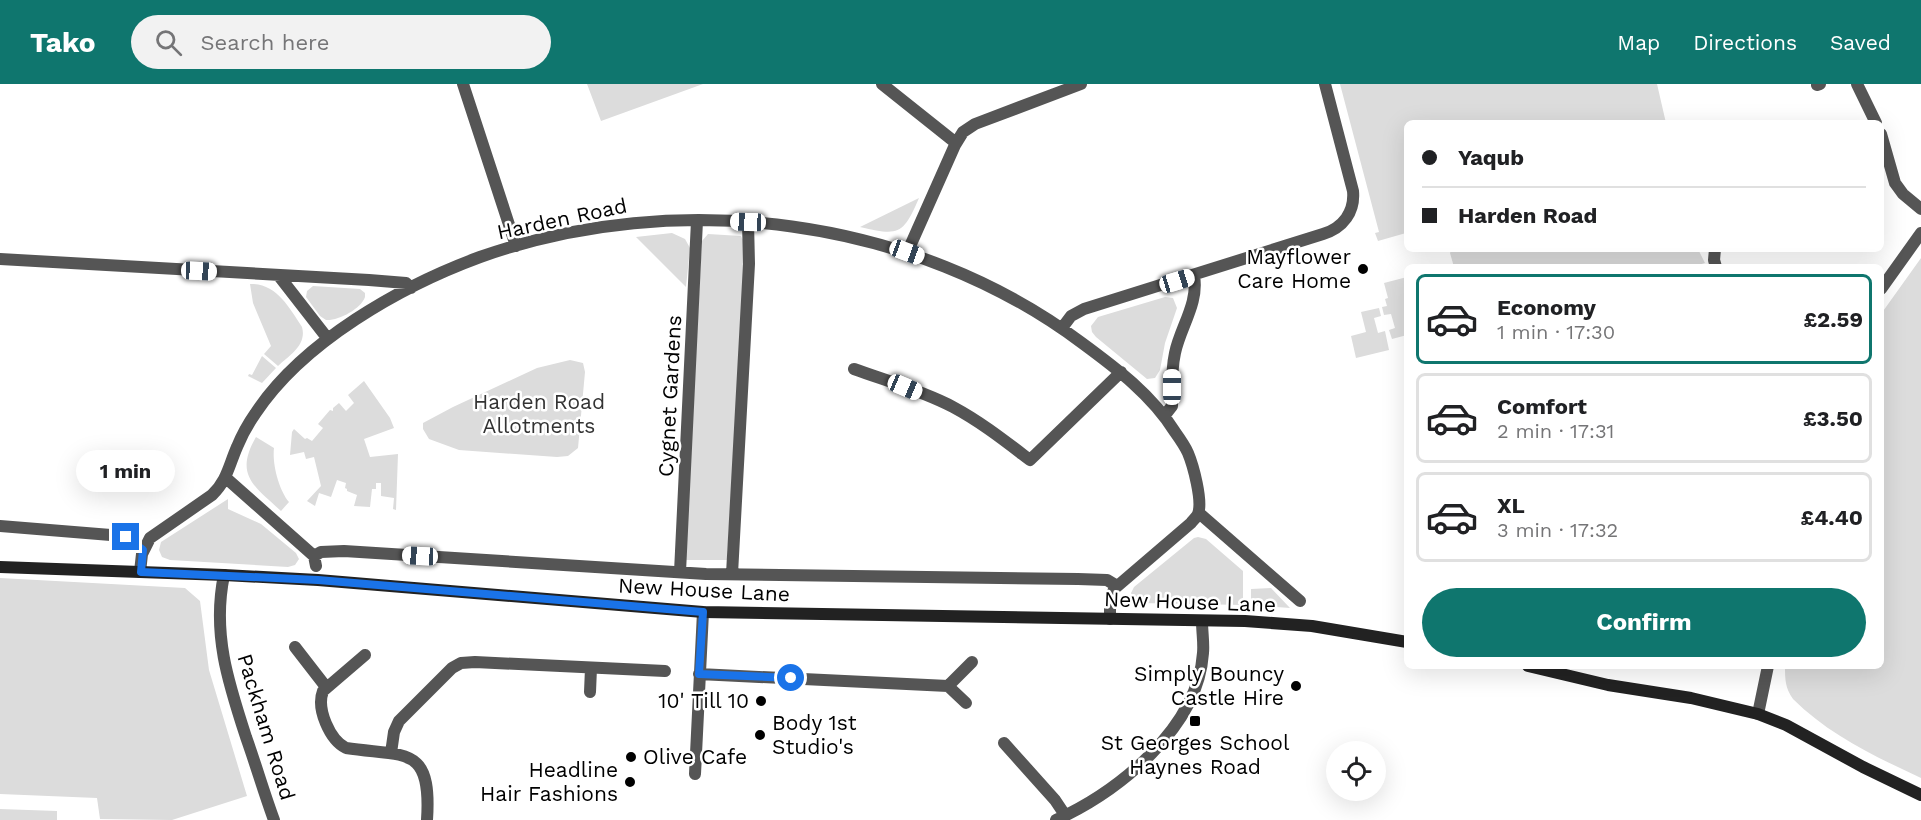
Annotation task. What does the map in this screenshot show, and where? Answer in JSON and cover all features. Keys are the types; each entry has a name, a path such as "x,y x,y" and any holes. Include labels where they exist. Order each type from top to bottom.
{"street":[{"path":"463,84 516,246"},
{"path":"882,84 956,143"},
{"path":"907,252 963,132 975,124 1081,84"},
{"path":"1062,327 1071,316 1084,309 1194,276 1336,229 1346,219 1352,207 1353,191 1325,84"},
{"path":"1857,84 1875,120"},
{"path":"1884,144 1896,183 1903,194 1921,209"},
{"name":"Harden Road","path":"143,550 155,533 212,495 226,478 239,441 266,398 289,372 328,339 359,318 411,288 460,265 516,246 605,227 697,221 748,222 817,231 907,252 986,285 1062,327 1121,372 1165,415 1187,451 1198,494 1199,513"},
{"name":"Cygnet Gardens","path":"680,573 697,221"},
{"path":"732,574 749,264 748,222"},
{"path":"1884,285 1921,232"},
{"path":"0,259 405,283 411,288"},
{"path":"279,276 328,339"},
{"path":"1165,415 1172,406 1172,367 1177,343 1195,294 1194,276"},
{"path":"854,369 952,406 993,431 1030,460 1121,372"},
{"name":"New House Lane","path":"226,478 315,561 325,551 344,551 680,573 1078,579 1109,581 1116,586"},
{"path":"1110,619 1110,602 1116,586 1191,523 1199,513"},
{"name":"New House Lane","path":"1199,513 1300,602"},
{"path":"0,526 123,536 132,540 143,550 141,572"},
{"name":"New House Lane","path":"0,567 224,575 407,587 703,612 1245,621 1312,626 1404,641"},
{"name":"Packham Road","path":"224,575 221,587 220,628 225,671 274,820"},
{"path":"695,774 703,612"},
{"path":"1004,743 1055,800 1061,818 1099,795 1152,752 1171,732 1190,699 1198,675 1203,654 1202,621"},
{"path":"295,647 326,687"},
{"path":"365,655 326,687 321,698 323,712 331,732 339,744 346,748 391,753 409,758 424,774 427,786 427,820"},
{"path":"948,686 972,662"},
{"path":"391,753 394,732 399,720 449,671 461,663 665,671"},
{"path":"590,692 591,668"},
{"path":"1541,669 1608,685 1691,698 1758,714 1786,725 1863,767 1921,795"},
{"path":"1758,714 1767,669"},
{"path":"699,674 948,686 966,703"}],"green space":[{"path":"587,84 703,84 601,121"},
{"path":"1340,84 1657,84 1665,120 1404,120 1404,234 1378,241 1375,233 1379,232"},
{"path":"919,198 909,219 898,230 892,232 860,227"},
{"path":"672,233 685,239 690,248 686,287 636,237"},
{"path":"708,234 741,236 746,246 727,560 684,560 702,241"},
{"path":"1700,252 1705,263 1453,264 1450,253"},
{"path":"1921,258 1921,778 1854,744 1822,724 1793,699 1785,679 1785,669 1884,669 1884,310"},
{"path":"1404,278 1404,336 1392,339 1389,330 1395,328 1391,314 1384,315 1382,307 1387,306 1385,299 1388,298 1384,283"},
{"path":"250,284 267,287 274,292 287,304 302,327 300,344 278,366 264,354 271,346 253,303"},
{"path":"313,286 360,289 365,293 365,297 359,306 348,313 337,319 326,320 320,316 306,297 307,291"},
{"path":"1165,297 1173,298 1177,308 1165,343 1160,370 1155,378 1147,379 1096,337 1091,326 1098,317"},
{"path":"1379,308 1381,316 1374,318 1378,333 1385,331 1389,350 1356,358 1351,336 1366,332 1361,312"},
{"path":"262,356 276,368 262,383 248,376 252,375"},
{"name":"Harden Road Allotments","path":"570,360 583,363 585,372 578,448 568,456 459,450 429,439 423,429 423,423 453,407 537,368"},
{"path":"364,381 390,418 394,428 364,439 370,457 398,454 396,510 393,509 394,498 381,496 381,483 376,483 376,489 372,489 370,507 354,506 357,495 347,491 346,483 337,480 331,497 319,493 315,506 307,501 321,486 314,457 306,459 304,452 290,455 292,432 294,429 305,439 312,441 323,428 318,424 330,410 333,411 339,403 346,411 354,403 348,395"},
{"path":"256,437 274,448 277,476 289,502 281,511 255,487 247,471 247,461"},
{"path":"228,499 228,509 261,524 296,553 299,559 295,565 288,567 170,560 162,557 159,550 161,542"},
{"path":"1198,537 1206,539 1243,571 1243,605 1139,603 1134,601 1131,593 1134,587"},
{"path":"0,578 185,588 200,601 209,670 247,796 172,820 100,819 97,798 0,794"},
{"path":"1271,588 1290,608 1251,605 1251,589"},
{"path":"0,809 57,811 57,820 0,820"}],"place":[{"name":"Mayflower Care Home","path":"1363,269"},
{"name":"Simply Bouncy Castle Hire","path":"1296,686"},
{"name":"10' Till 10","path":"761,701"},
{"name":"St Georges School Haynes Road","path":"1195,721"},
{"name":"Body 1st Studio's","path":"760,735"},
{"name":"Olive Cafe","path":"631,757"},
{"name":"Headline Hair Fashions","path":"630,782"}],"route":[{"path":"126,537 143,550 141,572 318,580 703,612 699,674 791,678"}]}
